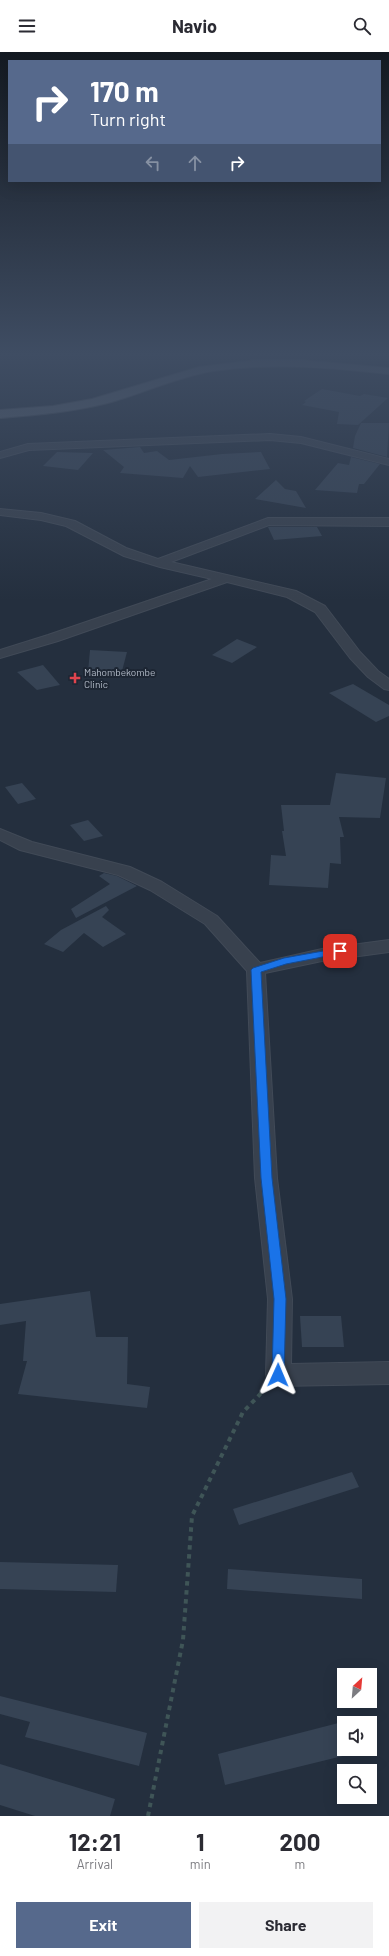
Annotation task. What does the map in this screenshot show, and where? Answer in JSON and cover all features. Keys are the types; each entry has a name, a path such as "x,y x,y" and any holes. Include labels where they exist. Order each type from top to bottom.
{"street":[{"path":"0,455 28,447 86,443 270,437 301,440 389,462"},
{"path":"0,512 31,515 64,521 81,528 102,541 128,553 159,563 291,594 320,609 355,655 373,674 389,686"},
{"path":"159,563 268,521 389,522"},
{"path":"0,654 68,634 226,578"},
{"path":"0,834 26,846 124,871 156,886 199,911 211,920 256,970 266,1178 280,1299 278,1375 389,1373"},
{"path":"256,970 284,961 340,951 389,946"}],"path":[{"path":"148,1816 184,1640 192,1516 243,1412 278,1375"}],"building":[{"path":"355,436 388,436 387,457 353,448"},
{"path":"140,447 144,453 157,451 169,460 222,454 261,452 270,469 198,477 190,466 183,478 120,473 124,467 103,450"},
{"path":"57,452 93,453 78,470 43,466"},
{"path":"351,457 380,464 364,484 359,484 357,493 315,490 338,463 349,465"},
{"path":"276,480 285,489 296,491 306,508 255,499"},
{"path":"268,527 317,527 322,536 274,540"},
{"path":"237,639 257,647 232,663 212,655"},
{"path":"90,650 127,652 122,671 88,672"},
{"path":"43,665 60,685 37,690 17,672"},
{"path":"353,684 389,705 389,716 376,722 329,693"},
{"path":"336,773 386,778 380,818 339,817 344,837 340,837 341,864 330,863 328,888 269,885 271,855 286,856 282,831 284,831 281,805 330,805"},
{"path":"22,783 36,799 18,804 5,787"},
{"path":"88,820 103,836 84,841 70,825"},
{"path":"104,873 117,876 137,886 76,918 71,909 110,884 99,876"},
{"path":"106,906 109,910 102,917 126,934 103,947 84,933 63,952 44,944 61,930"},
{"path":"90,1291 96,1337 128,1337 127,1384 150,1387 147,1408 18,1394 27,1361 23,1361 26,1321 0,1325 0,1304"},
{"path":"300,1316 341,1316 344,1347 302,1347"},
{"path":"352,1472 359,1487 239,1525 233,1509"},
{"path":"0,1562 118,1565 116,1592 0,1589"},
{"path":"228,1569 362,1579 362,1599 227,1589"},
{"path":"0,1696 147,1733 139,1766 25,1737 30,1722 0,1714"},
{"path":"337,1723 337,1756 343,1756 225,1785 218,1754"},
{"path":"0,1764 115,1799 110,1816 35,1816 0,1805"}],"place":[{"name":"Mahombekombe Clinic","path":"75,678"}],"route":[{"path":"278,1375 280,1299 266,1178 256,970 284,961 340,951"}]}
